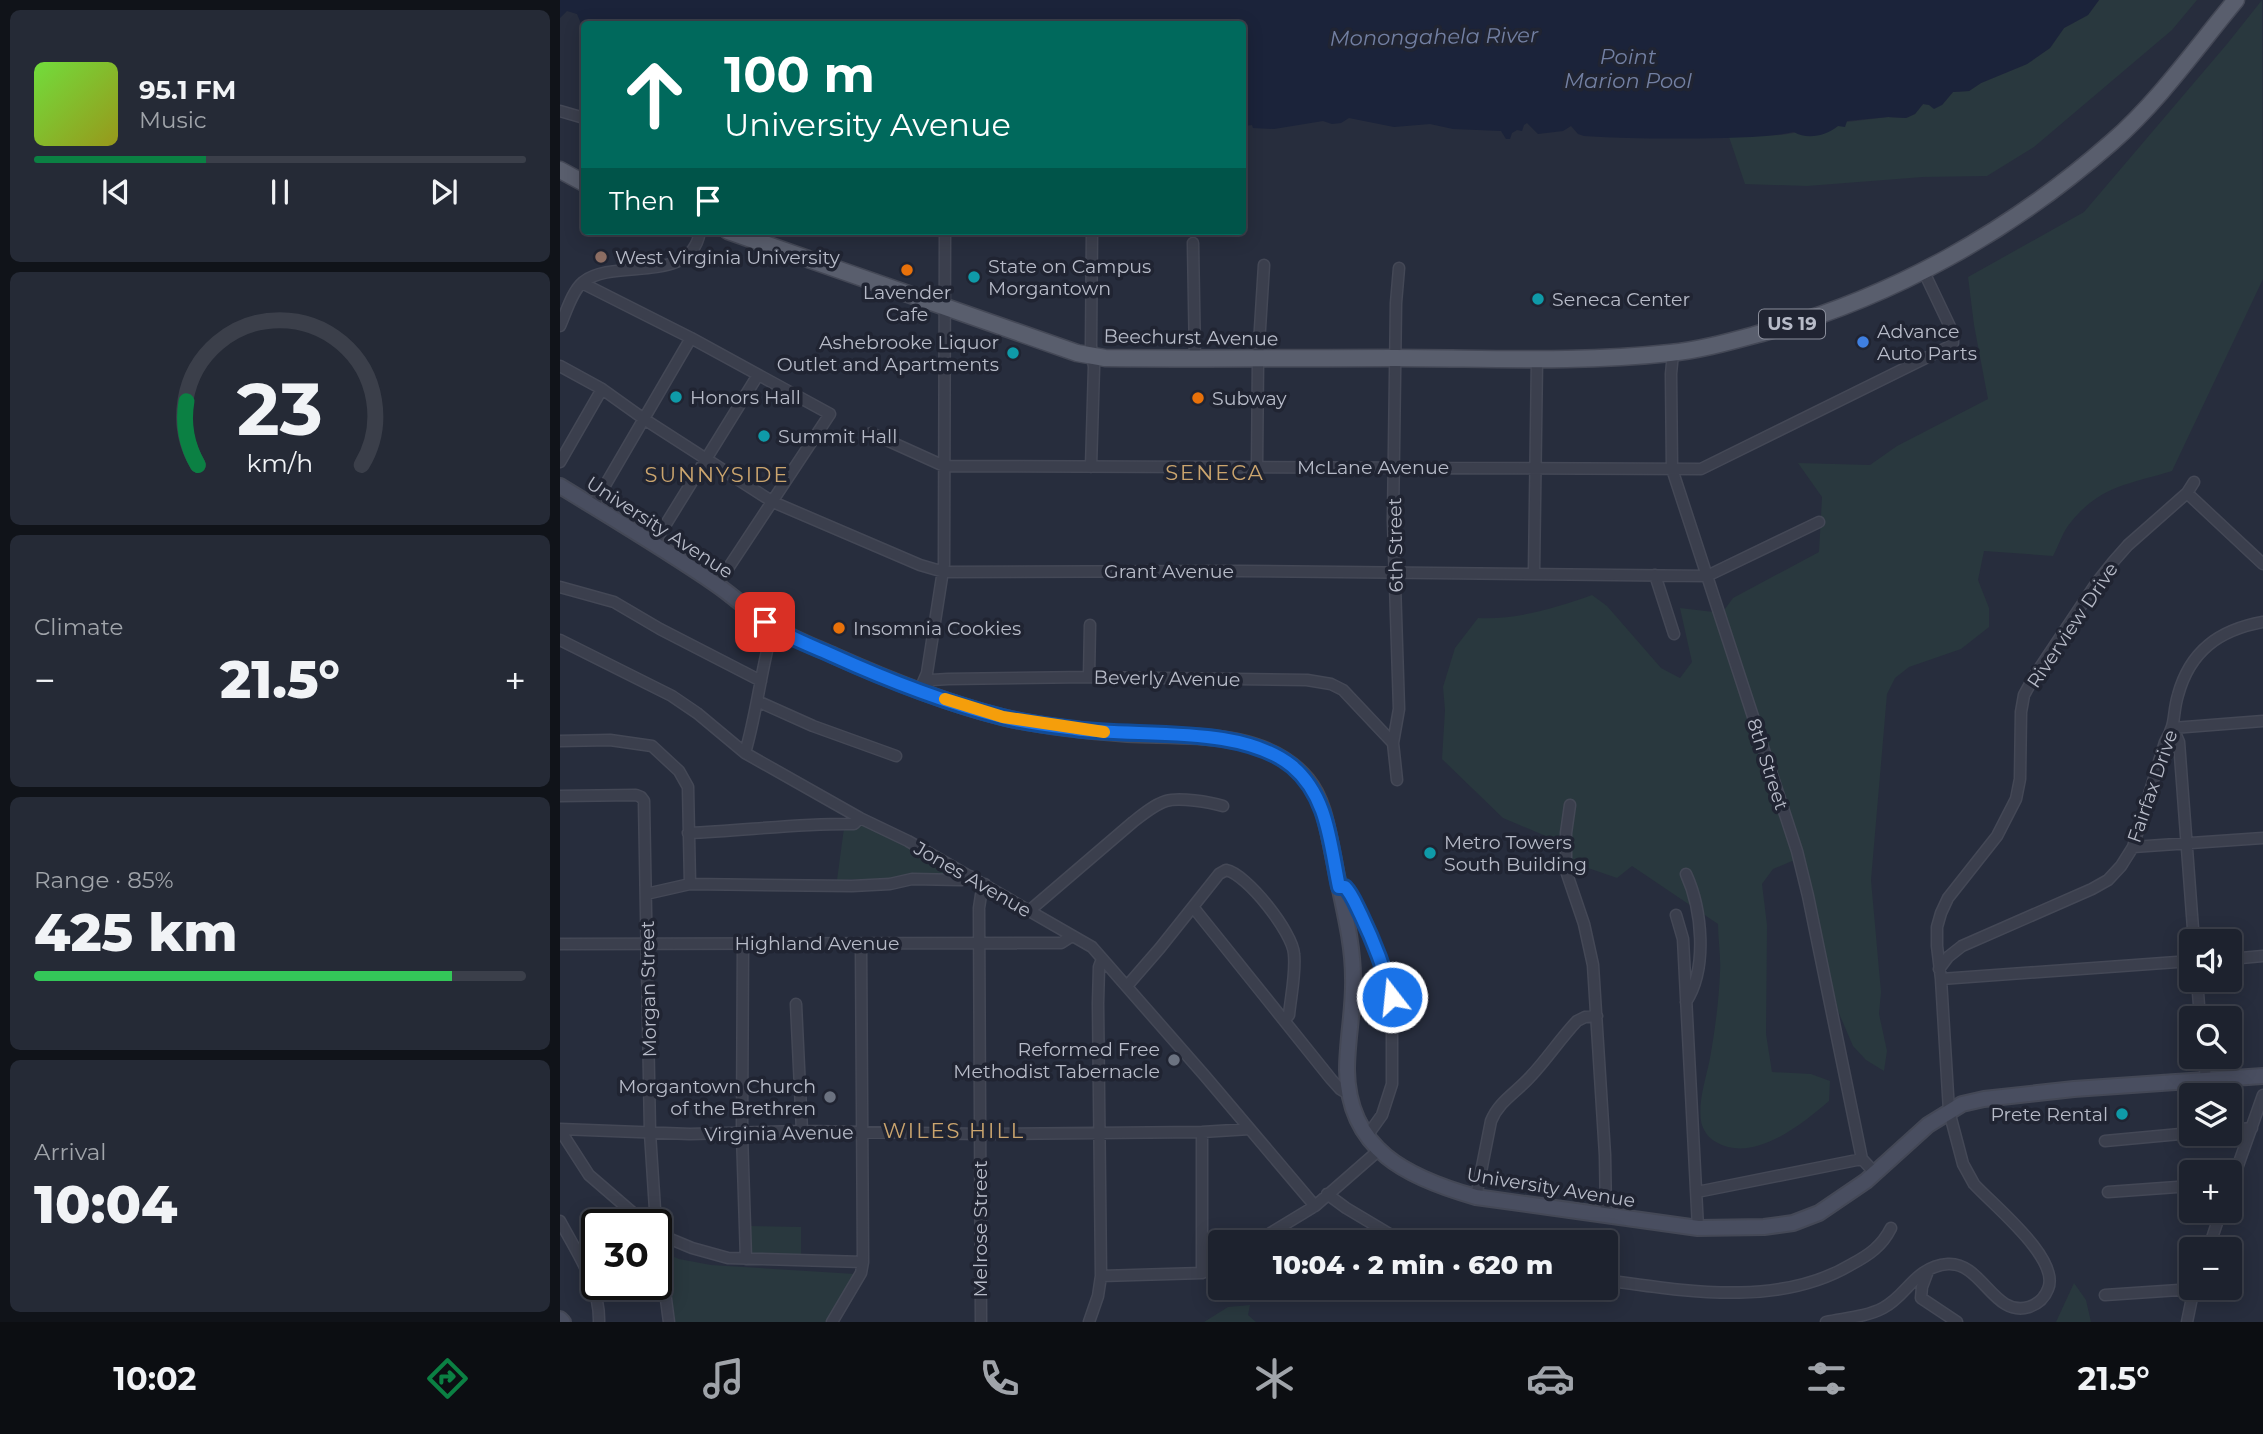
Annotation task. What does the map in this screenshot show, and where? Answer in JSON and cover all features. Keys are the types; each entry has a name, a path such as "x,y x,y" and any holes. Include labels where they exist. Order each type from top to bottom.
{"main road":[{"name":"US 19","path":"1674,353 1738,340 1823,314 1871,295 1990,234 2032,207 2115,140 2148,106 2236,0"},
{"path":"560,170 581,181"},
{"name":"Beechurst Avenue","path":"740,235 1077,353 1093,356 1258,360 1585,359 1674,353"}],"street":[{"path":"560,111 581,117"},
{"path":"560,326 582,283 594,276 667,265 683,259 693,249 700,235"},
{"path":"919,691 927,673 944,572 945,235"},
{"path":"1091,467 1094,366 1090,346 1092,235"},
{"path":"1193,243 1195,359"},
{"path":"1257,467 1258,360 1264,265"},
{"name":"6th Street","path":"1397,780 1393,743 1399,709 1394,520 1396,303 1399,268"},
{"name":"McLane Avenue","path":"871,433 944,466 1701,469 1950,346 1953,343 1953,333 1923,270"},
{"path":"582,283 691,338 830,414 717,585"},
{"path":"593,506 691,338"},
{"name":"8th Street","path":"1674,353 1671,374 1672,469 1797,851 1862,1159"},
{"path":"1534,573 1536,359"},
{"name":"Grant Avenue","path":"560,366 602,389 773,502 920,565 944,572 1240,571 1707,576 1819,522"},
{"path":"653,545 758,375"},
{"path":"560,462 602,389"},
{"name":"Riverview Drive","path":"1928,1271 1952,1264 1964,1268 2000,1300 2021,1309 2033,1306 2049,1287 2051,1276 2044,1259 1968,1175 1957,1146 1937,936 1941,913 1954,890 1997,836 2016,799 2020,779 2024,695 2097,582 2128,545 2187,493 2194,482"},
{"name":"University Avenue","path":"560,486 717,585 773,627 872,673 919,691 1003,717 1081,730 1223,739 1268,751 1290,765 1306,779 1319,801 1326,822 1353,964 1348,1094 1367,1136 1378,1150 1408,1173 1449,1189 1476,1197 1698,1228 1764,1227 1793,1223 1819,1213 1875,1173 1928,1125 1955,1108 1984,1099 2039,1093 2263,1076"},
{"path":"2187,493 2263,564"},
{"path":"1655,575 1674,634"},
{"path":"560,587 614,602 761,681"},
{"name":"Fairfax Drive","path":"1940,974 1948,957 1962,946 2092,889 2108,880 2121,866 2133,847 2165,742 2173,728 2183,677 2199,654 2217,638 2238,627 2263,622"},
{"path":"1089,677 1090,625"},
{"path":"745,753 773,627"},
{"name":"Jones Avenue","path":"560,640 672,696 745,753 985,884 1092,947 1315,1206"},
{"name":"Beverly Avenue","path":"919,691 932,680 1089,677 1307,680 1331,684 1343,690 1362,707 1393,743"},
{"path":"757,701 822,729 896,756"},
{"path":"2193,929 2179,742 2173,728 2263,721"},
{"path":"560,741 610,740 652,747 679,771 688,787 690,884"},
{"name":"Morgan Street","path":"560,796 636,795 644,802 650,1133 655,1209"},
{"path":"1029,911 1150,809 1168,800 1212,802 1223,806"},
{"path":"1570,805 1566,833 1566,871 1592,952 1606,1216"},
{"path":"688,833 854,824 860,818"},
{"path":"2133,847 2263,838"},
{"path":"1127,986 1219,874 1226,870 1233,871 1271,909 1295,952 1289,1015 1285,1020"},
{"path":"1686,874 1697,903 1701,936 1695,982 1686,1002"},
{"path":"646,894 690,884 852,886 890,884 912,879 961,880 970,876"},
{"name":"Melrose Street","path":"981,1322 979,908 985,884"},
{"path":"1339,887 1345,887 1349,891 1385,970 1392,997 1392,1084 1382,1115 1367,1136"},
{"path":"1193,907 1340,1089 1348,1094"},
{"path":"1676,915 1683,939 1698,1228"},
{"name":"Highland Avenue","path":"560,944 1061,943 1072,936"},
{"path":"743,943 742,1134 746,1259"},
{"path":"832,1322 861,1273 863,1262 861,944"},
{"path":"2242,957 2263,956"},
{"path":"1089,1322 1098,1296 1101,1276 1098,1003 1099,967 1102,959"},
{"path":"1940,974 2179,962"},
{"path":"796,1004 802,1131"},
{"path":"1476,1197 1494,1112 1532,1075 1577,1021 1597,1016"},
{"path":"2205,1069 2206,1080"},
{"path":"2240,1160 2263,1095"},
{"path":"2242,1129 2252,1128"},
{"name":"Virginia Avenue","path":"560,1130 742,1134 802,1131 1099,1134 1250,1129"},
{"path":"560,1130 589,1174 629,1209"},
{"path":"1202,1132 1202,1273"},
{"path":"2105,1141 2179,1134"},
{"path":"1276,1230 1315,1206 1378,1150"},
{"path":"1697,1192 1862,1159 1875,1173"},
{"path":"2108,1192 2179,1187"},
{"path":"1327,1194 1384,1230"},
{"path":"560,1221 592,1281 598,1298 599,1322"},
{"path":"1618,1282 1685,1291 1727,1292 1755,1292 1803,1285 1834,1275 1866,1256 1885,1239 1891,1228"},
{"path":"672,1239 710,1254 746,1259 863,1262"},
{"path":"1101,1276 1202,1273 1208,1270"},
{"path":"1826,1322 1863,1315 1885,1307 1920,1273 1928,1271"},
{"path":"1928,1271 1921,1298 1958,1322"},
{"path":"2105,1295 2179,1290"},
{"name":"Morgan Street","path":"666,1300 669,1322"},
{"path":"2187,1322 2192,1300"}],"shaded area":[{"path":"2099,0 2197,0 2172,30 2034,147 1987,176 1923,177 1807,186 1745,184 1729,137 1781,135 1838,126 1847,122 1888,117 1906,118 1915,114 1923,104 1942,105 1953,92 1969,91 1981,83 2027,64 2050,48 2064,28 2088,15"},
{"path":"2262,0 2263,279 2172,471 2129,483 2094,500 2068,526 2053,556 1984,551 1978,580 1989,608 1989,627 1961,649 1909,667 1895,678 1887,694 1871,880 1881,992 1879,1014 1887,1051 1884,1071 1866,1060 1853,1046 1838,1011 1807,874 1792,861 1773,869 1762,884 1767,925 1766,1034 1772,1072 1811,1074 1830,1081 1829,1101 1805,1121 1761,1145 1730,1148 1716,1142 1704,1130 1700,1113 1718,1004 1718,924 1632,866 1617,878 1562,859 1548,837 1503,818 1442,759 1445,710 1443,687 1455,648 1478,618 1536,612 1592,595 1607,606 1661,668 1680,678 1692,662 1680,608 1722,613 1733,598 1819,552 1822,497 1798,463 1870,465 1897,446 1988,399 1968,277 2084,212"},
{"path":"861,822 898,839 948,868 950,877 837,880 844,828"},
{"path":"750,1226 801,1227 801,1258 750,1256"},
{"path":"672,1256 711,1265 855,1274 827,1322 670,1322 667,1300 672,1300"},
{"path":"2074,1283 2086,1300 2091,1322 2056,1322"},
{"path":"1250,1305 1248,1315 1256,1322 1204,1322 1228,1307"}],"water":[{"name":"Point Marion Pool","path":"560,0 2099,0 2088,15 2064,28 2050,48 2027,64 1981,83 1969,91 1953,92 1942,105 1934,109 1923,104 1915,114 1906,118 1847,121 1845,127 1838,126 1816,136 1794,132 1759,137 1706,138 1584,136 1571,126 1563,131 1538,134 1527,123 1522,131 1517,130 1512,133 1510,139 1506,139 1501,131 1453,129 1430,124 1394,127 1349,118 1332,124 1323,121 1274,129 1253,128 1252,125 1246,126 1246,21 581,21 581,24 577,14 567,11 560,18"}],"slow traffic":[{"path":"945,699 1003,717 1104,732"}],"place":[{"name":"West Virginia University","path":"601,257"},
{"name":"Lavender Cafe","path":"907,270"},
{"name":"State on Campus Morgantown","path":"974,277"},
{"name":"Seneca Center","path":"1538,299"},
{"name":"Advance Auto Parts","path":"1863,342"},
{"name":"Ashebrooke Liquor Outlet and Apartments","path":"1013,353"},
{"name":"Honors Hall","path":"676,397"},
{"name":"Subway","path":"1198,398"},
{"name":"Summit Hall","path":"764,436"},
{"name":"Insomnia Cookies","path":"839,628"},
{"name":"Metro Towers South Building","path":"1430,853"},
{"name":"Reformed Free Methodist Tabernacle","path":"1174,1060"},
{"name":"Morgantown Church of the Brethren","path":"830,1097"},
{"name":"Prete Rental","path":"2122,1114"}],"district":[{"name":"SENECA","path":"1215,473"},
{"name":"SUNNYSIDE","path":"717,475"},
{"name":"WILES HILL","path":"954,1131"}],"route":[{"path":"765,622 795,639 887,679 1003,717 1081,730 1223,739 1268,751 1306,779 1319,801 1339,887 1345,887 1349,891 1373,940 1392,997"}],"water label":[{"name":"Monongahela River","path":"1434,37"}]}
